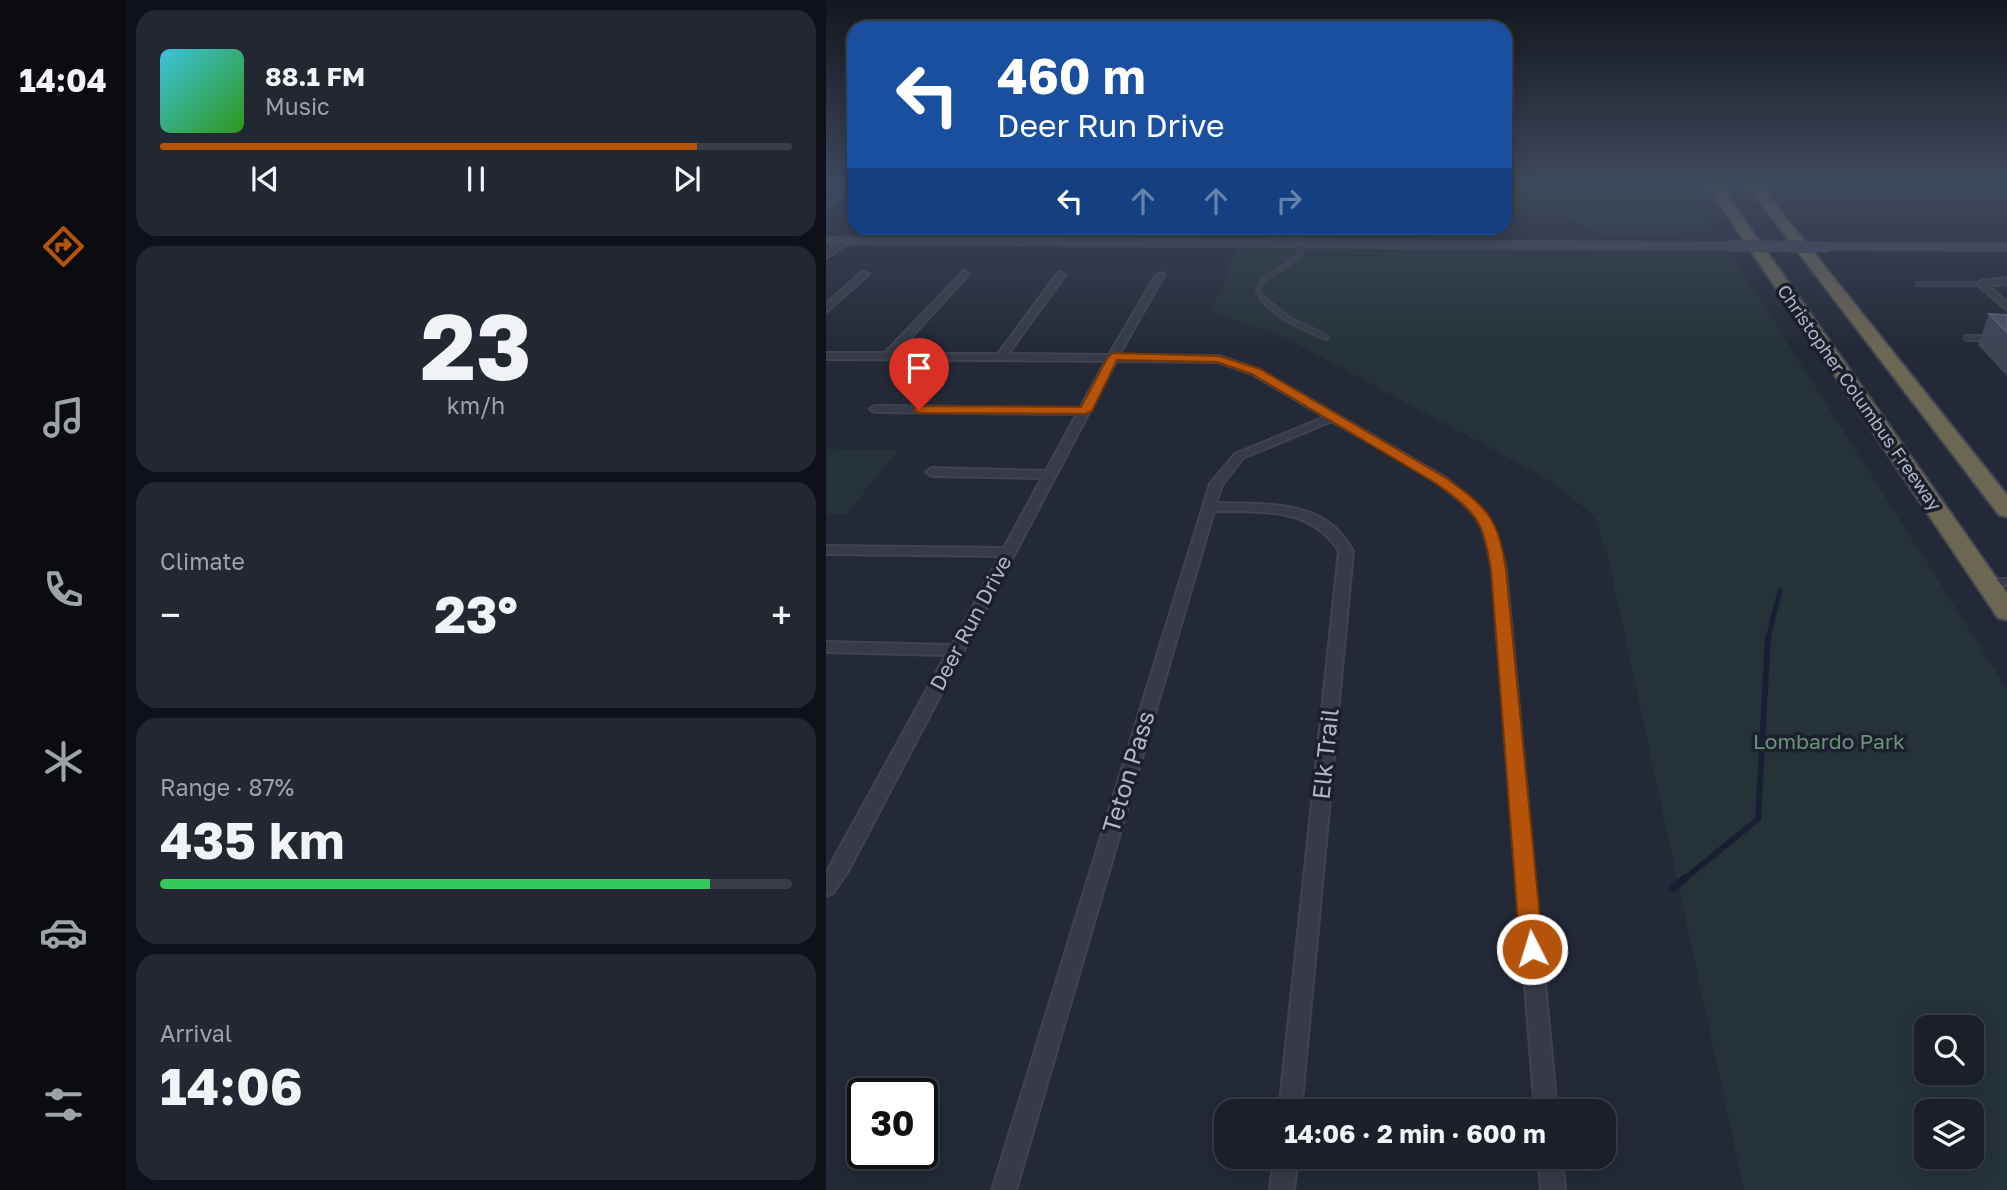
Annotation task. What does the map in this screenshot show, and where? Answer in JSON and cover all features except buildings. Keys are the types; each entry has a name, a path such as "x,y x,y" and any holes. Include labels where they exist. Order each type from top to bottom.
{"highway":[{"name":"Christopher Columbus Freeway","path":"1750,240 2007,612"},
{"name":"Christopher Columbus Freeway","path":"1795,240 2007,510"}],"street":[{"path":"826,241 2007,247"},
{"path":"826,256 846,241"},
{"path":"826,309 865,274"},
{"path":"887,356 964,274"},
{"path":"1002,356 1061,275"},
{"name":"Deer Run Drive","path":"826,888 841,866 1113,357 1160,275"},
{"path":"1981,284 2007,281"},
{"path":"1981,284 2007,307"},
{"path":"826,356 1198,357 1238,363 1442,481 1468,500 1486,519 1494,539 1499,570 1545,1099"},
{"path":"875,409 1085,411"},
{"name":"Teton Pass","path":"1004,1190 1216,484 1239,456 1331,418"},
{"path":"932,472 1050,475"},
{"name":"Elk Trail","path":"1208,507 1275,510 1305,515 1326,525 1340,536 1346,551 1291,1099"},
{"path":"826,551 1010,552"},
{"path":"826,647 956,650"},
{"path":"1283,1190 1285,1169"},
{"path":"1551,1169 1553,1190"}],"lane":[{"path":"1298,243 1299,257 1263,279 1258,291 1263,301 1282,316 1325,337"},
{"path":"1918,284 1981,284"},
{"path":"1967,338 2007,338"},
{"path":"1986,582 2007,582"}],"green space":[{"name":"Lombardo Park","path":"1236,248 1728,249 2007,689 2007,1190 1744,1190 1608,557 1594,517 1566,492 1535,472 1282,336 1212,312"},
{"path":"826,449 898,450 847,514 826,514"}],"waterway":[{"path":"826,259 1230,259"},
{"path":"1768,638 1780,590"},
{"path":"1683,880 1758,819 1768,636"},
{"path":"1673,888 1685,878"}],"route":[{"path":"919,410 1085,411 1113,357 1219,359 1238,363 1256,372 1442,481 1468,500 1486,519 1494,539 1499,570 1532,949"}]}
